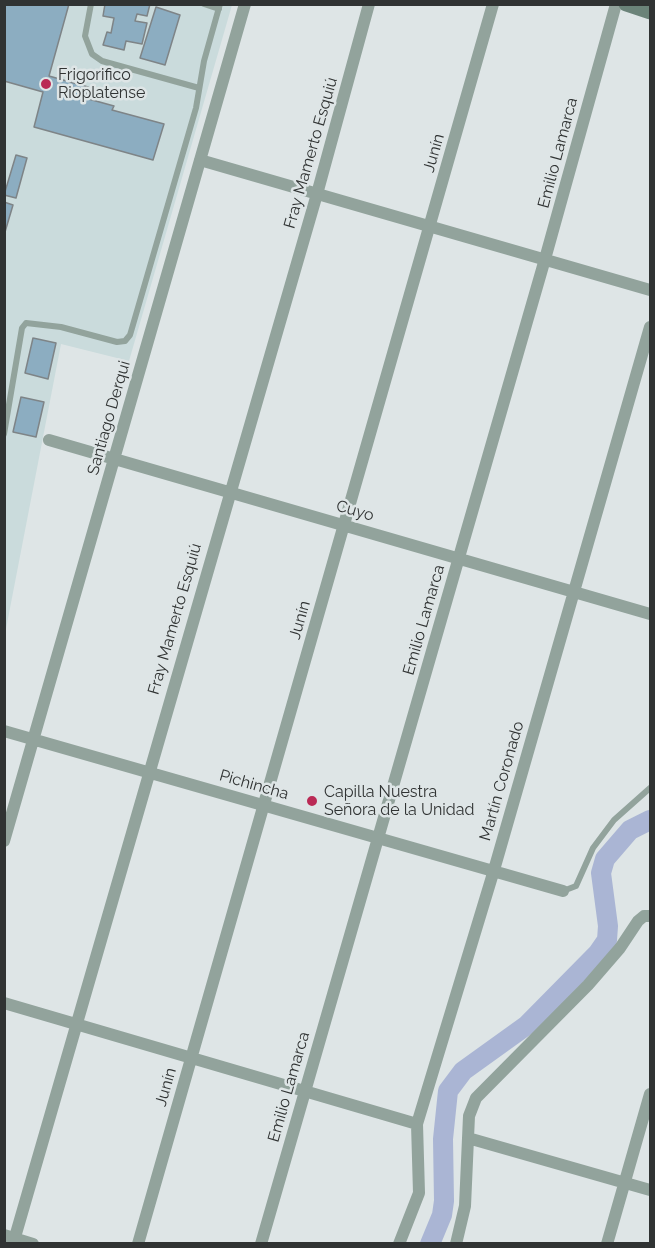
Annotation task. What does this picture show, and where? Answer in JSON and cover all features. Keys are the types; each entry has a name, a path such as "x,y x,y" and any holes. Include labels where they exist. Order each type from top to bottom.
{"main road":[{"path":"626,4 651,12"}],"street":[{"name":"Santiago Derqui","path":"4,841 245,4"},
{"name":"Fray Mamerto Esquiú","path":"11,1239 76,1025 317,194 369,4"},
{"name":"Junín","path":"138,1244 493,4"},
{"name":"Emilio Lamarca","path":"261,1244 545,260 616,4"},
{"path":"200,160 651,290"},
{"name":"Martín Coronado","path":"399,1244 419,1193 417,1124 494,870 651,327"},
{"name":"Cuyo","path":"49,440 651,614"},
{"name":"Pichincha","path":"4,730 563,891"},
{"path":"456,1244 465,1206 469,1116 476,1098 588,985 647,916"},
{"path":"4,1003 417,1124"},
{"path":"607,1244 651,1094"},
{"path":"468,1138 651,1190"},
{"path":"11,1239 33,1244"}],"lane":[{"path":"91,4 85,36 92,54 102,61 199,88"},
{"path":"4,434 22,328 26,323 61,327 117,342 125,341 130,334 196,108 220,7 204,4"},
{"path":"563,891 576,886 593,848 614,820 651,788"}],"shaded area":[{"path":"5,5 232,5 129,361 61,344 5,634"}],"building":[{"name":"Frigorifico Rioplatense","path":"4,4 69,4 49,76 88,87 85,98 114,106 112,110 164,124 153,160 34,127 43,92 4,81"},
{"path":"105,4 150,4 147,16 137,14 135,21 147,23 142,44 126,41 124,50 103,45 107,32 111,33 114,18 103,16"},
{"path":"156,7 180,15 165,65 140,58"},
{"path":"16,155 27,158 16,198 4,195"},
{"path":"4,202 13,205 5,232 4,232"},
{"path":"33,338 56,343 48,379 25,373"},
{"path":"21,397 44,402 36,437 13,432"}],"waterway":[{"path":"430,1244 442,1215 444,1201 443,1139 448,1091 463,1071 527,1025 598,953 607,940 608,926 601,873 605,859 630,830 650,820"}],"place":[{"name":"Frigorifico Rioplatense","path":"46,84"},
{"name":"Capilla Nuestra Señora de la Unidad","path":"312,801"}]}
